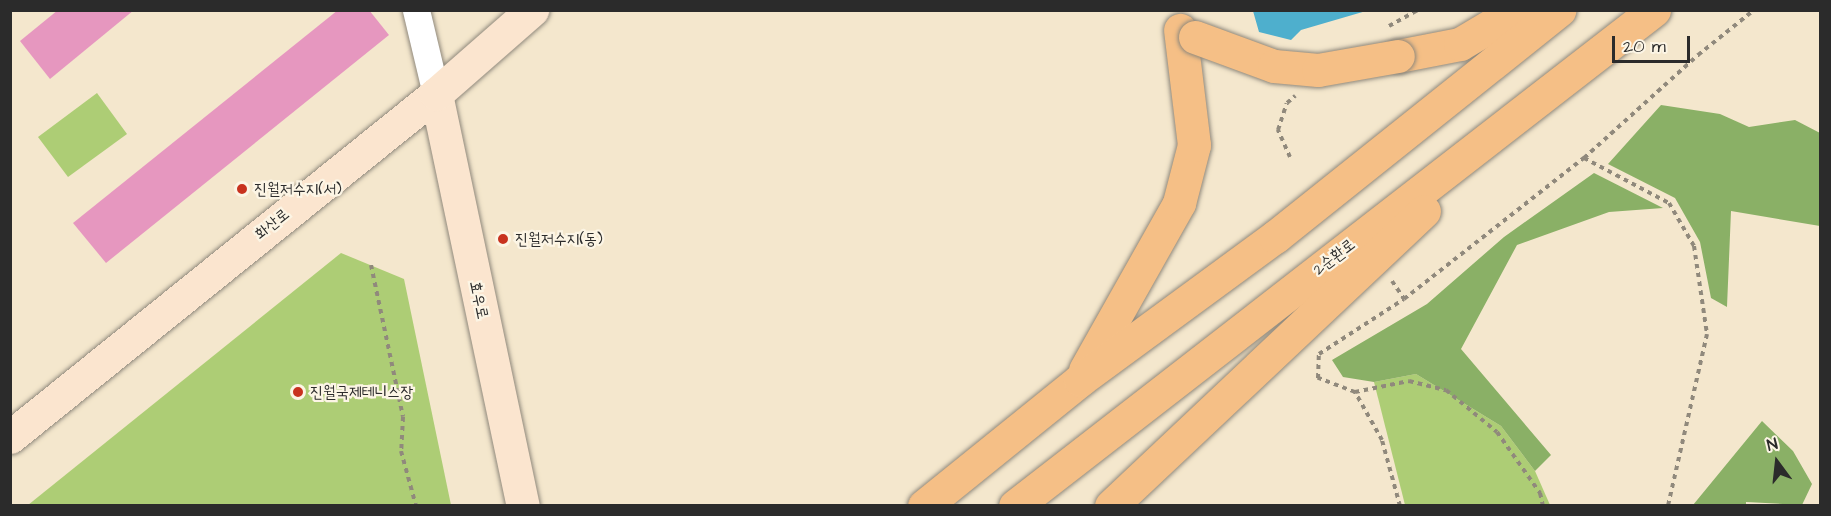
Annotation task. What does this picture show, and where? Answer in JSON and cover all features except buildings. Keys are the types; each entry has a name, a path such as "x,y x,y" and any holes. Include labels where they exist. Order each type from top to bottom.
{"highway":[{"path":"1080,380 1179,203 1194,146 1180,26 1285,67 1317,70 1460,44 1517,10"},
{"path":"924,506 1080,380 1275,237 1559,10"},
{"name":"2순환로","path":"1015,506 1654,10"},
{"path":"1111,506 1554,87"}],"main road":[{"name":"화산로","path":"10,437 436,94 532,10"},
{"name":"효우로","path":"436,94 523,506"}],"street":[{"path":"416,10 436,94"}],"path":[{"path":"1543,506 1540,494 1497,432 1446,390 1408,381 1355,392 1318,378 1319,354 1404,299 1584,158 1698,55 1754,10"},
{"path":"1584,158 1669,203 1694,246 1707,334 1668,506"},
{"path":"371,265 403,417 401,451 416,506"},
{"path":"1390,278 1404,299"},
{"path":"1355,392 1382,440 1400,506"}],"green space":[{"path":"97,93 127,134 68,177 38,137"},
{"path":"1661,105 1720,114 1749,127 1795,120 1820,133 1820,226 1731,211 1727,307 1711,298 1700,242 1675,198 1608,164"},
{"path":"1594,173 1663,208 1609,212 1517,245 1461,349 1551,455 1535,471 1501,426 1416,374 1374,382 1343,377 1332,360 1427,304 1504,237"},
{"name":"진월국제테니스장","path":"341,253 404,279 451,505 28,505"},
{"path":"1416,374 1501,426 1535,471 1550,505 1405,505 1374,382"},
{"path":"1762,421 1793,451 1812,484 1802,505 1746,502 1746,505 1693,505"}],"water":[{"path":"1253,10 1366,11 1301,30 1291,40 1259,32"}],"place":[{"name":"진월저수지(서)","path":"242,189"},
{"name":"진월저수지(동)","path":"503,239"},
{"name":"진월국제테니스장","path":"298,392"}]}
